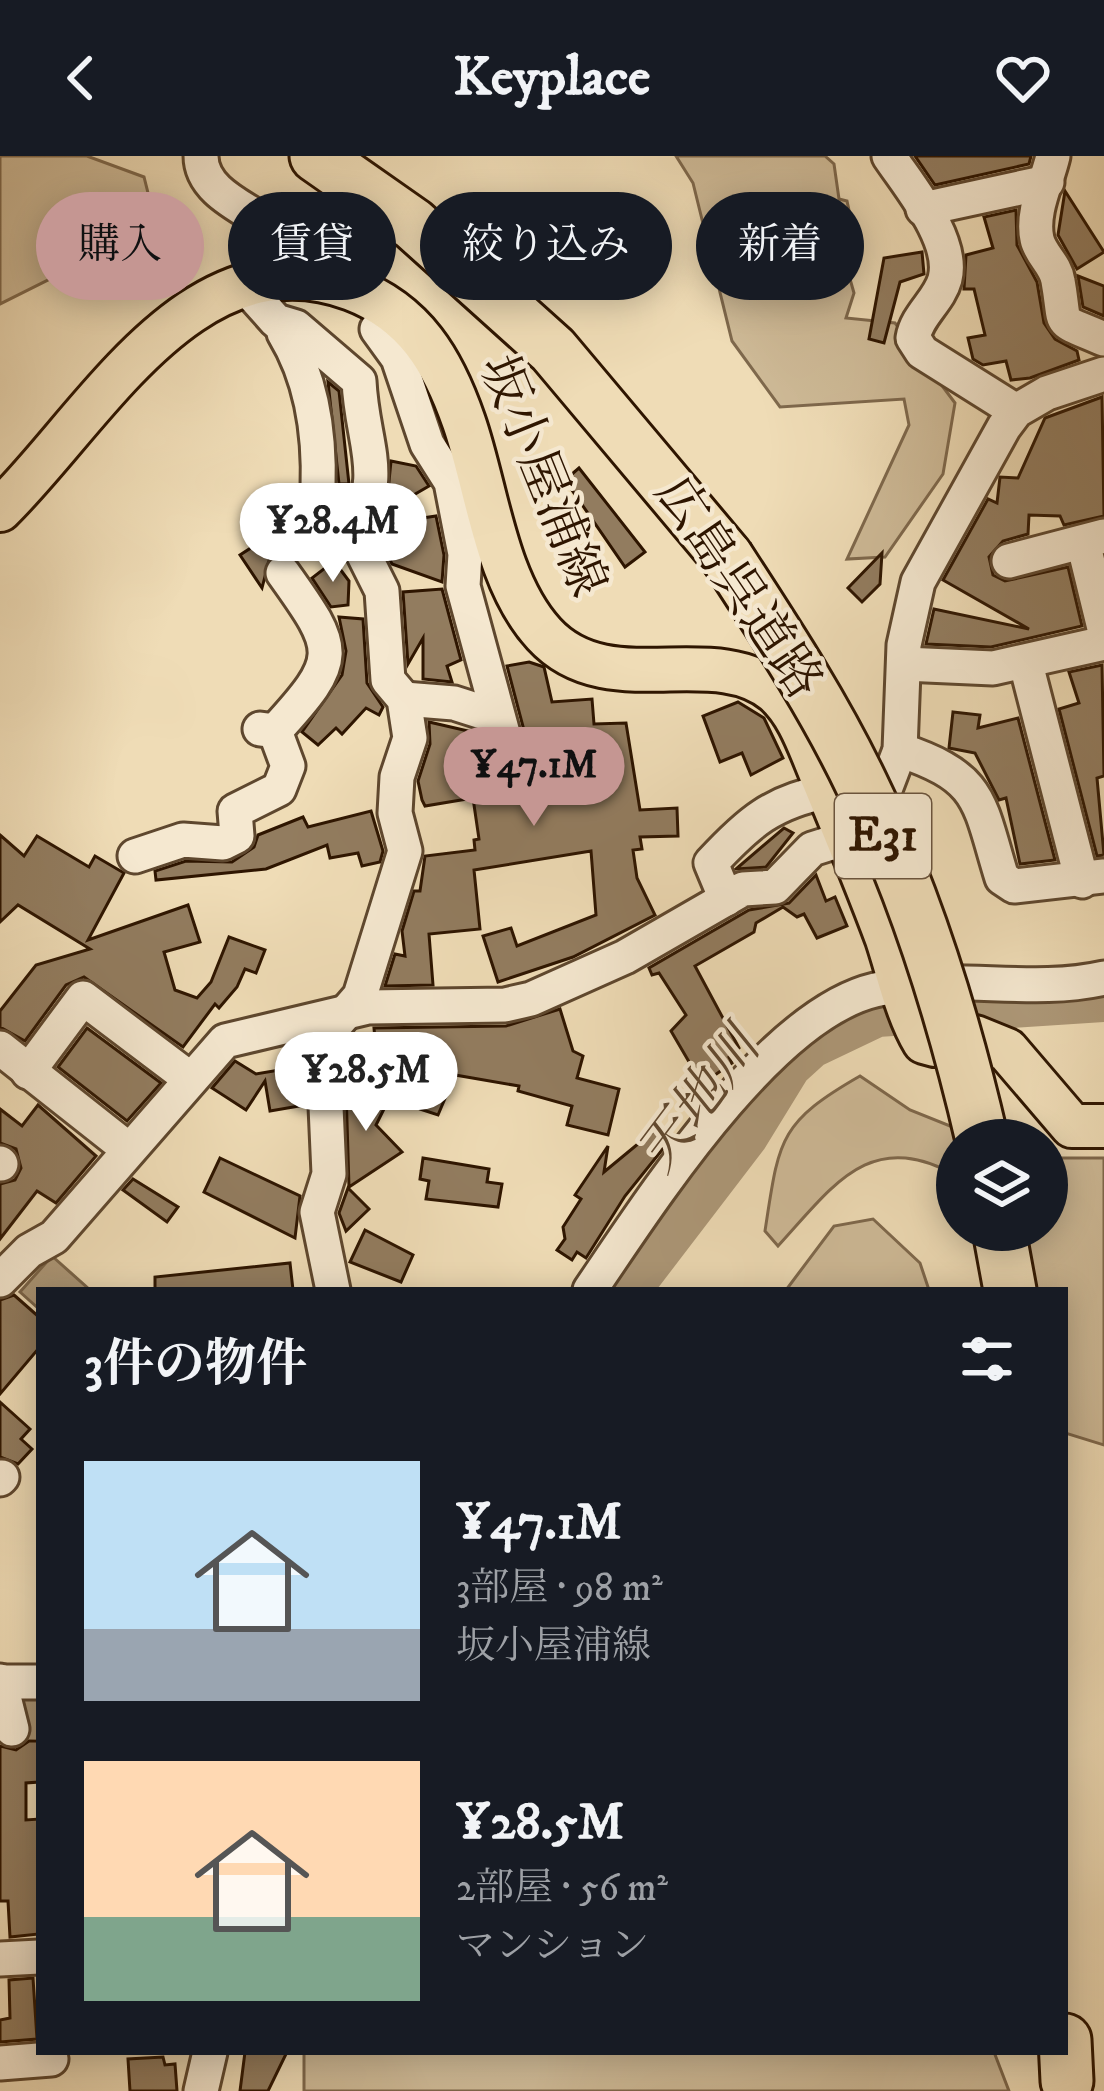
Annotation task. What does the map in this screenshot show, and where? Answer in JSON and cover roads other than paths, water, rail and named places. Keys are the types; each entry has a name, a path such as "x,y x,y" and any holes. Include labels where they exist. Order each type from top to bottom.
{"highway":[{"name":"広島呉道路","path":"316,156 413,224 553,350 727,557 800,671 863,786 933,965 960,1046 977,1119"},
{"path":"1003,1251 1009,1287"}],"main road":[{"name":"坂小屋浦線","path":"0,509 160,335 209,298 228,290"},
{"name":"坂小屋浦線","path":"375,300 388,321 434,352 447,431 543,633 568,656 596,666 754,679 793,712 850,837 910,1006"},
{"path":"910,1006 935,1045 975,1037 1007,1050 1072,1126 1104,1126"}],"street":[{"path":"201,156 201,167 228,195"},
{"path":"889,156 923,209 946,265 945,281 915,325 913,338 922,352 1016,411"},
{"path":"923,209 1050,169"},
{"path":"1050,169 1037,209 1037,240 1058,280 1058,312 1066,323 1104,339"},
{"path":"257,300 276,321 308,377 320,451 318,489"},
{"path":"276,321 296,327 326,358 359,381 360,412 374,457 373,492 354,535 382,591 388,680 404,699 410,737 398,777 395,813 405,851 360,996 323,1040 329,1174 317,1212 332,1287"},
{"path":"326,358 388,321"},
{"path":"718,880 743,889 775,887 812,849 850,837 878,808 900,750 904,664 918,582 1016,411 1047,393 1104,374"},
{"path":"447,431 465,554 463,586 510,758"},
{"path":"1010,561 1094,539 1104,628"},
{"path":"135,856 183,840 223,843 237,836 235,811 279,789 288,766 267,730 311,692 327,649 325,632 283,573"},
{"path":"904,664 993,668 1104,644"},
{"path":"900,750 945,765 965,779 1002,878 1014,886 1093,878 1025,664"},
{"path":"404,699 454,703 498,717"},
{"path":"0,1280 29,1251 54,1237 225,1041 344,1012 531,999 625,957 718,880 772,806 828,791"},
{"path":"592,1287 648,1204 790,1034 875,990 910,1006 1104,978"},
{"path":"128,1149 11,1065 82,998 189,1078"},
{"path":"9,1705 36,1684"},
{"path":"0,1960 36,1957"},
{"path":"201,2091 208,2055"},
{"path":"0,2062 52,2067"}],"waterway":[{"name":"天地川","path":"632,1287 747,1137 790,1067 812,1047 877,1016 1104,1001"},
{"name":"天地川","path":"0,1721 36,1718"}]}
